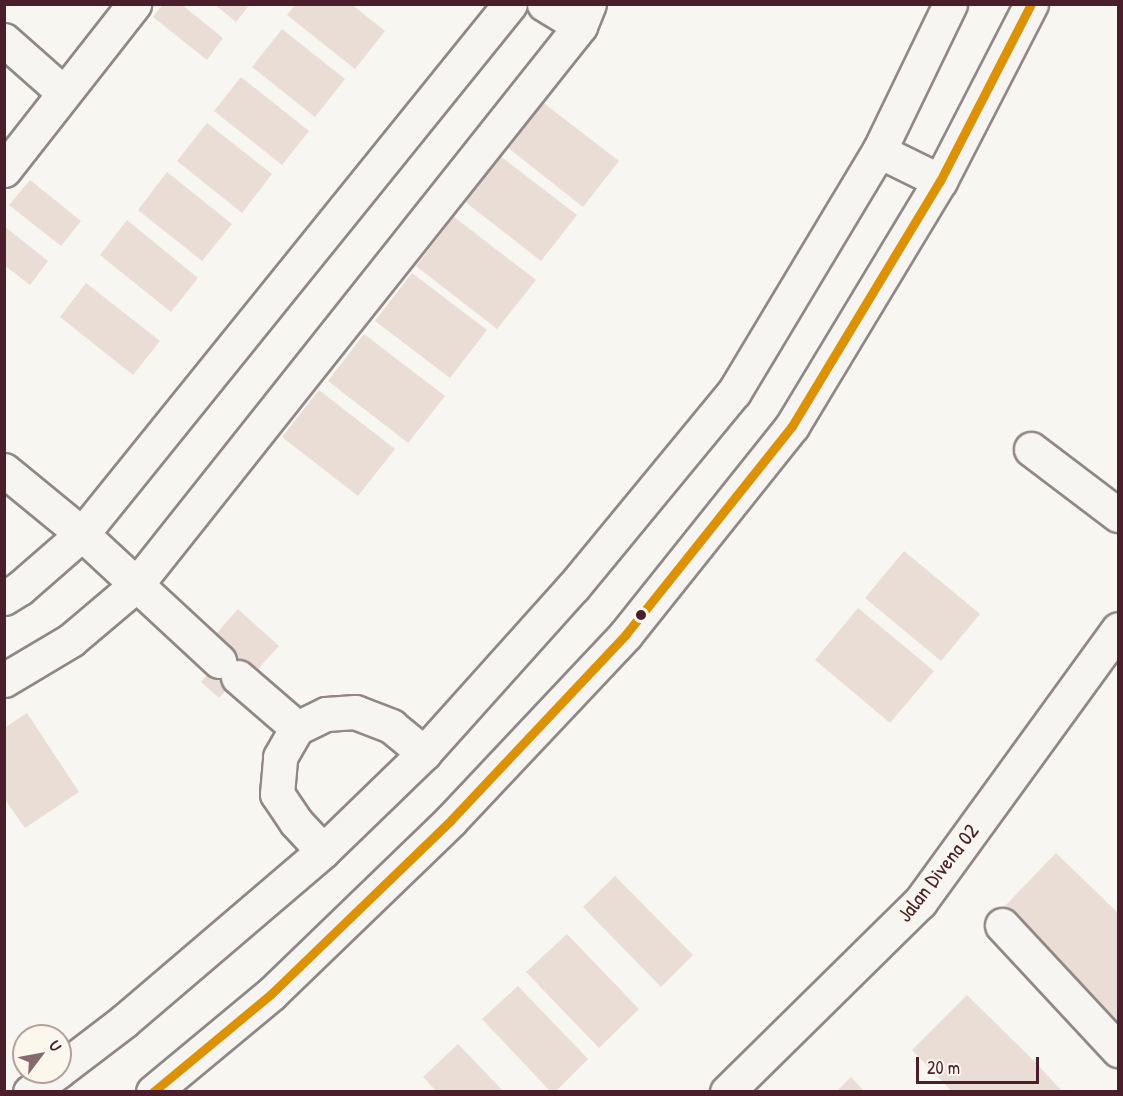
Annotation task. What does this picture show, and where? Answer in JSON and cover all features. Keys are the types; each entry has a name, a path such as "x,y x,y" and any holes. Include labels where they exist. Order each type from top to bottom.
{"street":[{"path":"4,170 134,4"},
{"path":"4,598 20,588 82,534 510,4"},
{"path":"4,680 71,640 136,585 584,15 544,4"},
{"path":"72,1061 124,1021 323,851 424,753 574,586 734,392 879,152 950,4"},
{"path":"153,1092 271,994 425,845 626,634 792,426 940,181 1031,4"},
{"path":"4,40 63,93"},
{"path":"879,152 940,181"},
{"path":"1031,449 1119,515"},
{"path":"4,470 82,534 297,728"},
{"name":"Jalan Divena 02","path":"727,1092 920,902 1119,628"},
{"path":"323,851 296,822 277,794 280,757 297,728 326,714 356,712 392,726 424,753"},
{"path":"1002,925 1119,1050"}],"building":[{"path":"163,4 181,4 223,38 207,60 153,17"},
{"path":"214,4 250,4 236,22"},
{"path":"296,4 351,4 385,31 355,69 287,15"},
{"path":"282,29 345,79 315,117 252,67"},
{"path":"241,77 309,131 282,165 214,111"},
{"path":"541,101 619,161 583,207 507,147"},
{"path":"207,123 272,174 242,213 177,161"},
{"path":"499,155 577,215 541,261 464,201"},
{"path":"167,172 232,224 202,261 138,210"},
{"path":"30,180 81,221 61,246 9,205"},
{"path":"454,217 536,280 497,329 416,266"},
{"path":"127,220 198,278 171,312 100,255"},
{"path":"4,226 48,261 30,285 4,265"},
{"path":"412,273 487,330 450,378 375,321"},
{"path":"86,283 160,341 133,375 60,317"},
{"path":"364,334 445,396 408,443 328,381"},
{"path":"319,390 395,449 358,496 282,437"},
{"path":"904,551 980,614 941,661 865,598"},
{"path":"858,608 934,671 890,723 815,660"},
{"path":"238,609 279,646 257,670 250,664 219,698 201,682 231,647 216,634"},
{"path":"27,713 79,792 25,828 4,798 4,728"},
{"path":"1056,853 1118,913 1118,1026 1001,910"},
{"path":"615,876 693,955 661,987 583,907"},
{"path":"567,934 639,1009 599,1048 526,972"},
{"path":"518,986 588,1059 555,1092 551,1092 482,1019"},
{"path":"967,995 1063,1092 952,1092 912,1050"},
{"path":"458,1044 504,1092 437,1092 423,1077"},
{"path":"851,1077 865,1092 836,1092"}],"transit line":[{"path":"153,1092 271,994 451,820 626,634 792,426 940,181 1031,4"}]}
